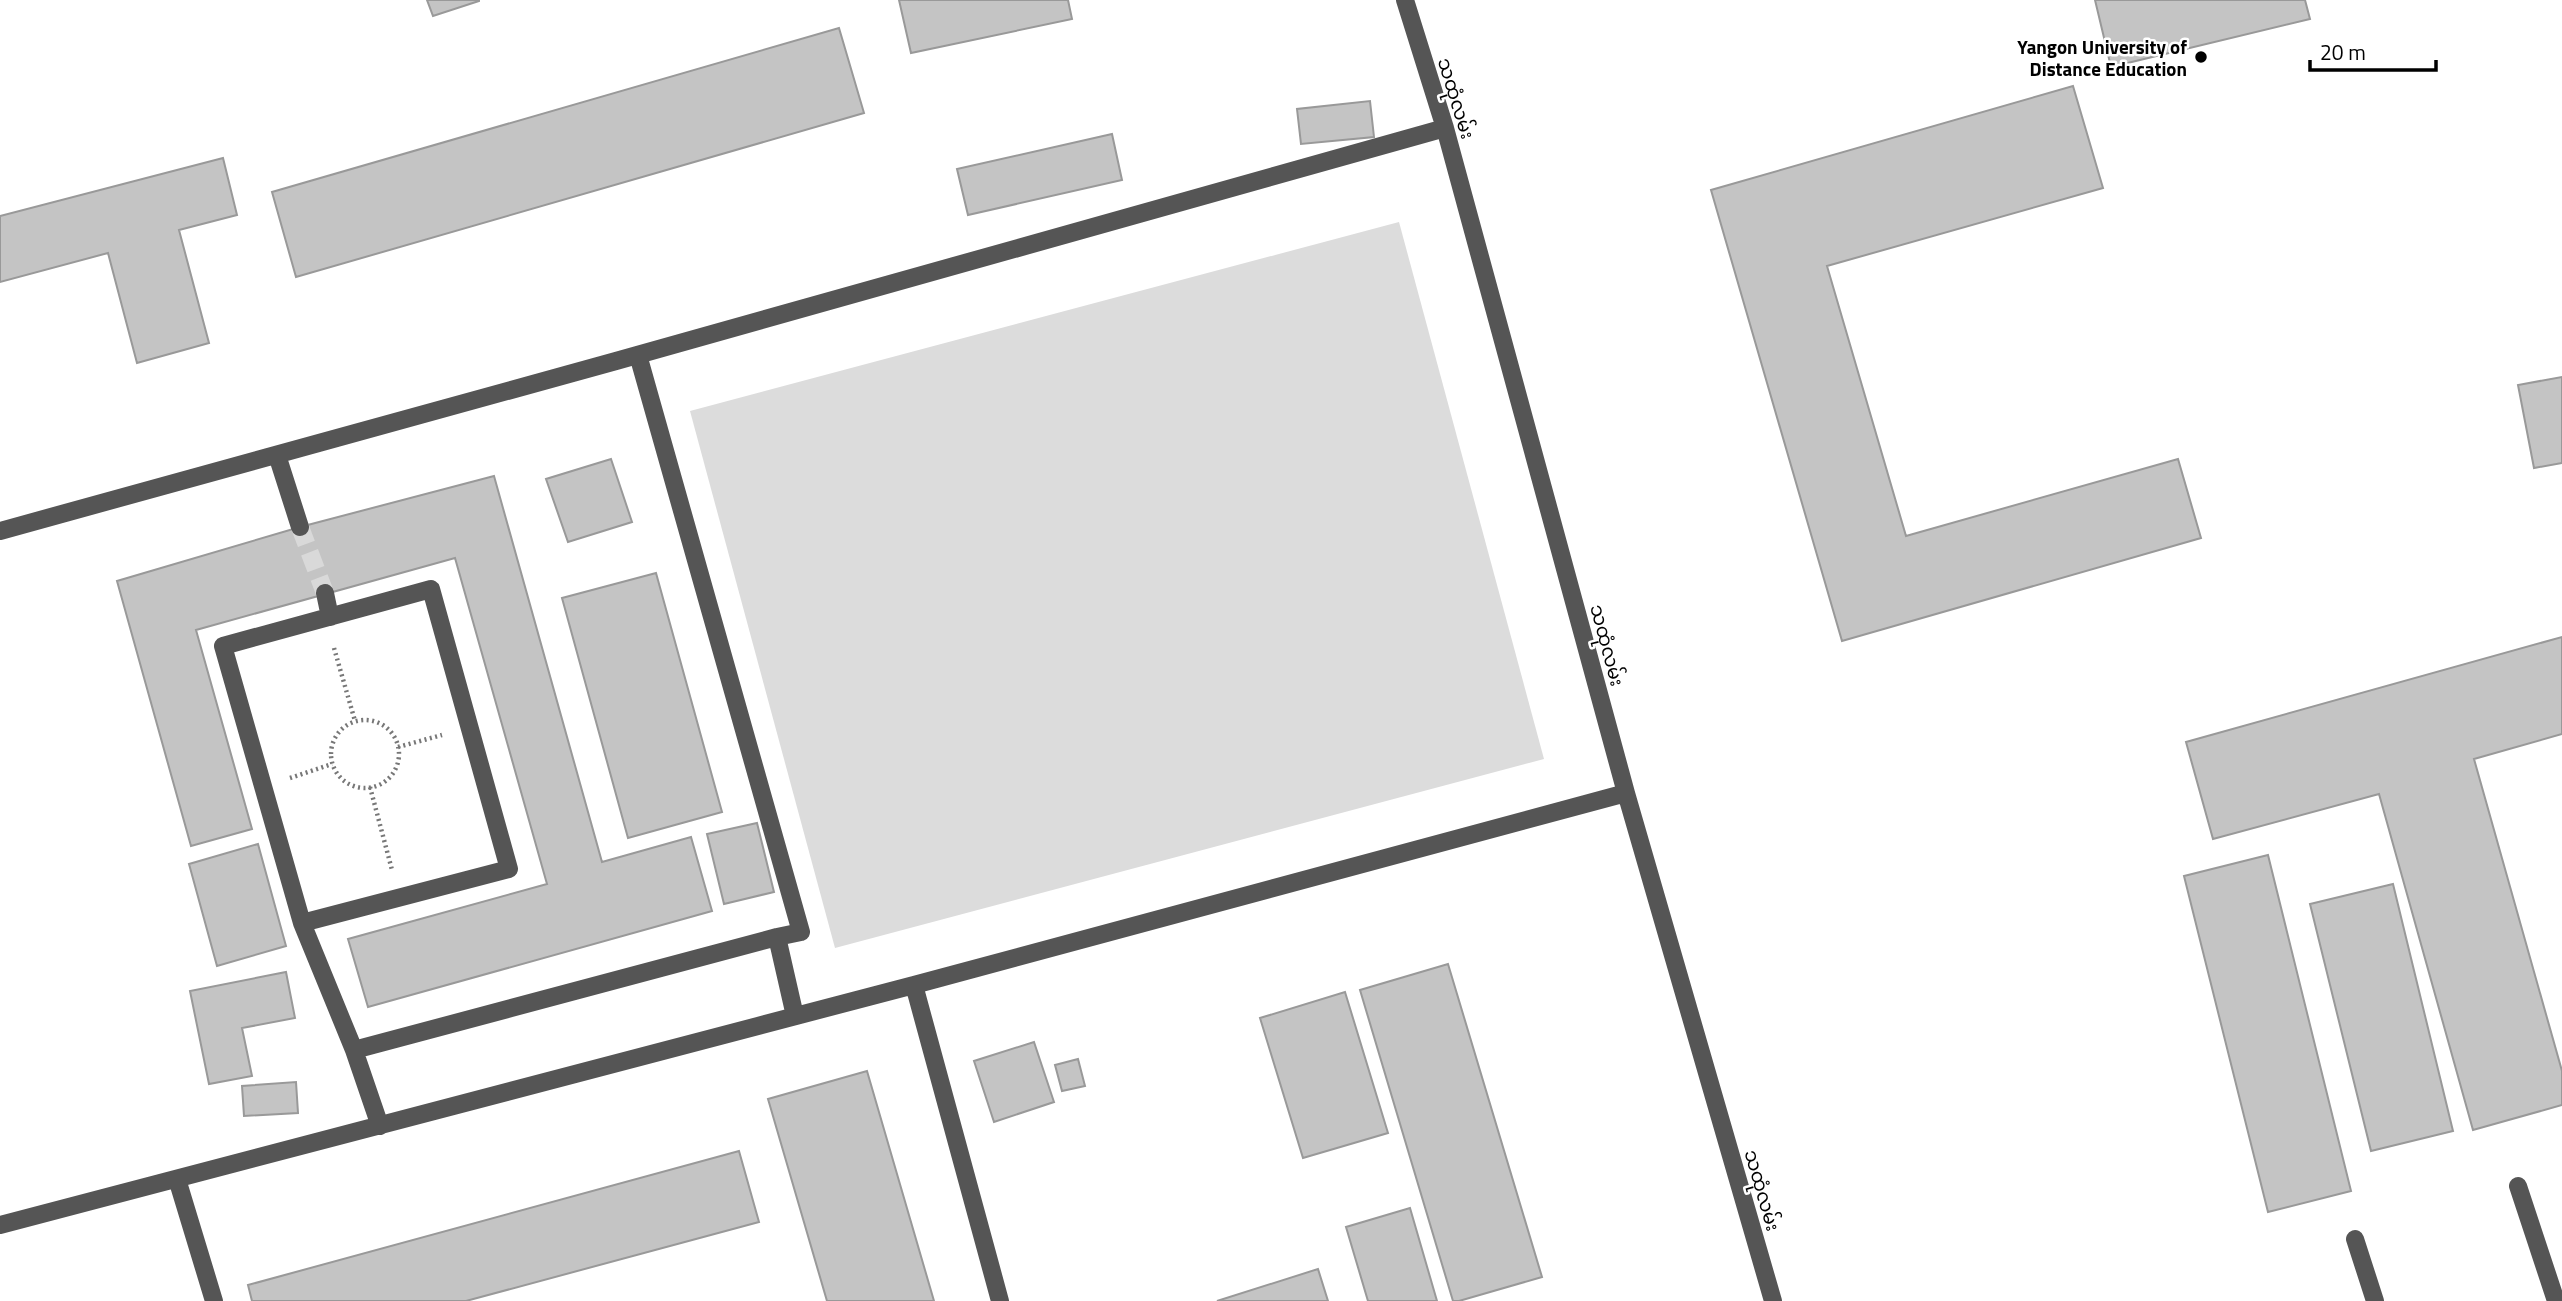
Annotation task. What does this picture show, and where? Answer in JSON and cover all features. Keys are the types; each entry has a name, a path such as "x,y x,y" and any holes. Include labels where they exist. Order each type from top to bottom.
{"street":[{"name":"သထုံလမ်း","path":"1405,0 1445,128 1626,793 1773,1301"},
{"path":"0,531 1445,128"},
{"path":"354,1050 801,932 638,355"},
{"path":"277,455 300,527"},
{"path":"302,923 509,869 430,589 223,646 302,923 354,1050 380,1126"},
{"path":"325,593 328,617"},
{"path":"0,1225 914,985 1626,793"},
{"path":"777,937 795,1016"},
{"path":"914,985 1000,1301"},
{"path":"177,1179 214,1301"},
{"path":"2518,1186 2556,1301"},
{"path":"2355,1239 2375,1301"}],"path":[{"path":"328,617 355,721"},
{"path":"355,721 378,721 394,737 398,747 399,758 390,778 370,787 352,785 336,773 332,764 330,753 337,733 355,721"},
{"path":"398,747 469,728"},
{"path":"263,786 332,764"},
{"path":"370,787 399,898"}],"shaded area":[{"path":"1399,222 1544,759 835,948 690,411"}],"building":[{"path":"427,0 479,0 479,1 433,16"},
{"path":"899,0 1068,0 1072,19 911,53"},
{"path":"2095,0 2305,0 2310,19 2111,67"},
{"path":"839,28 864,113 296,277 272,192"},
{"path":"2073,86 2103,188 1827,266 1906,536 2178,459 2201,538 1842,641 1711,190"},
{"path":"1370,101 1374,137 1301,144 1297,109"},
{"path":"1112,134 1122,180 968,215 957,169"},
{"path":"223,158 237,215 179,230 209,343 137,363 108,253 0,282 0,216"},
{"path":"2562,377 2562,463 2534,468 2518,385"},
{"path":"611,459 632,522 568,542 546,479"},
{"path":"494,476 602,862 691,837 712,911 368,1007 348,939 547,884 455,558 196,630 252,829 191,846 117,581 300,527"},
{"path":"656,573 722,812 628,838 562,598"},
{"path":"2562,637 2562,734 2474,759 2562,1071 2562,1105 2473,1130 2379,794 2213,839 2186,742"},
{"path":"757,823 774,892 724,904 707,834"},
{"path":"258,844 286,946 217,966 189,864"},
{"path":"2268,855 2351,1191 2268,1212 2184,876"},
{"path":"2393,884 2453,1131 2371,1151 2310,904"},
{"path":"1448,964 1542,1277 1459,1301 1453,1301 1360,990"},
{"path":"286,972 295,1018 242,1028 252,1076 209,1084 190,991"},
{"path":"1345,992 1388,1133 1303,1158 1260,1018"},
{"path":"1034,1042 1054,1102 994,1122 974,1061"},
{"path":"1078,1059 1085,1086 1062,1091 1055,1065"},
{"path":"867,1071 934,1301 827,1301 768,1099"},
{"path":"296,1082 298,1113 244,1116 242,1086"},
{"path":"739,1151 759,1222 466,1301 252,1301 248,1285"},
{"path":"1410,1208 1437,1301 1368,1301 1346,1227"},
{"path":"1318,1269 1328,1301 1217,1301"}],"tunnel":[{"path":"300,527 325,593"}],"place":[{"name":"Yangon University of Distance Education","path":"2201,57"}]}
